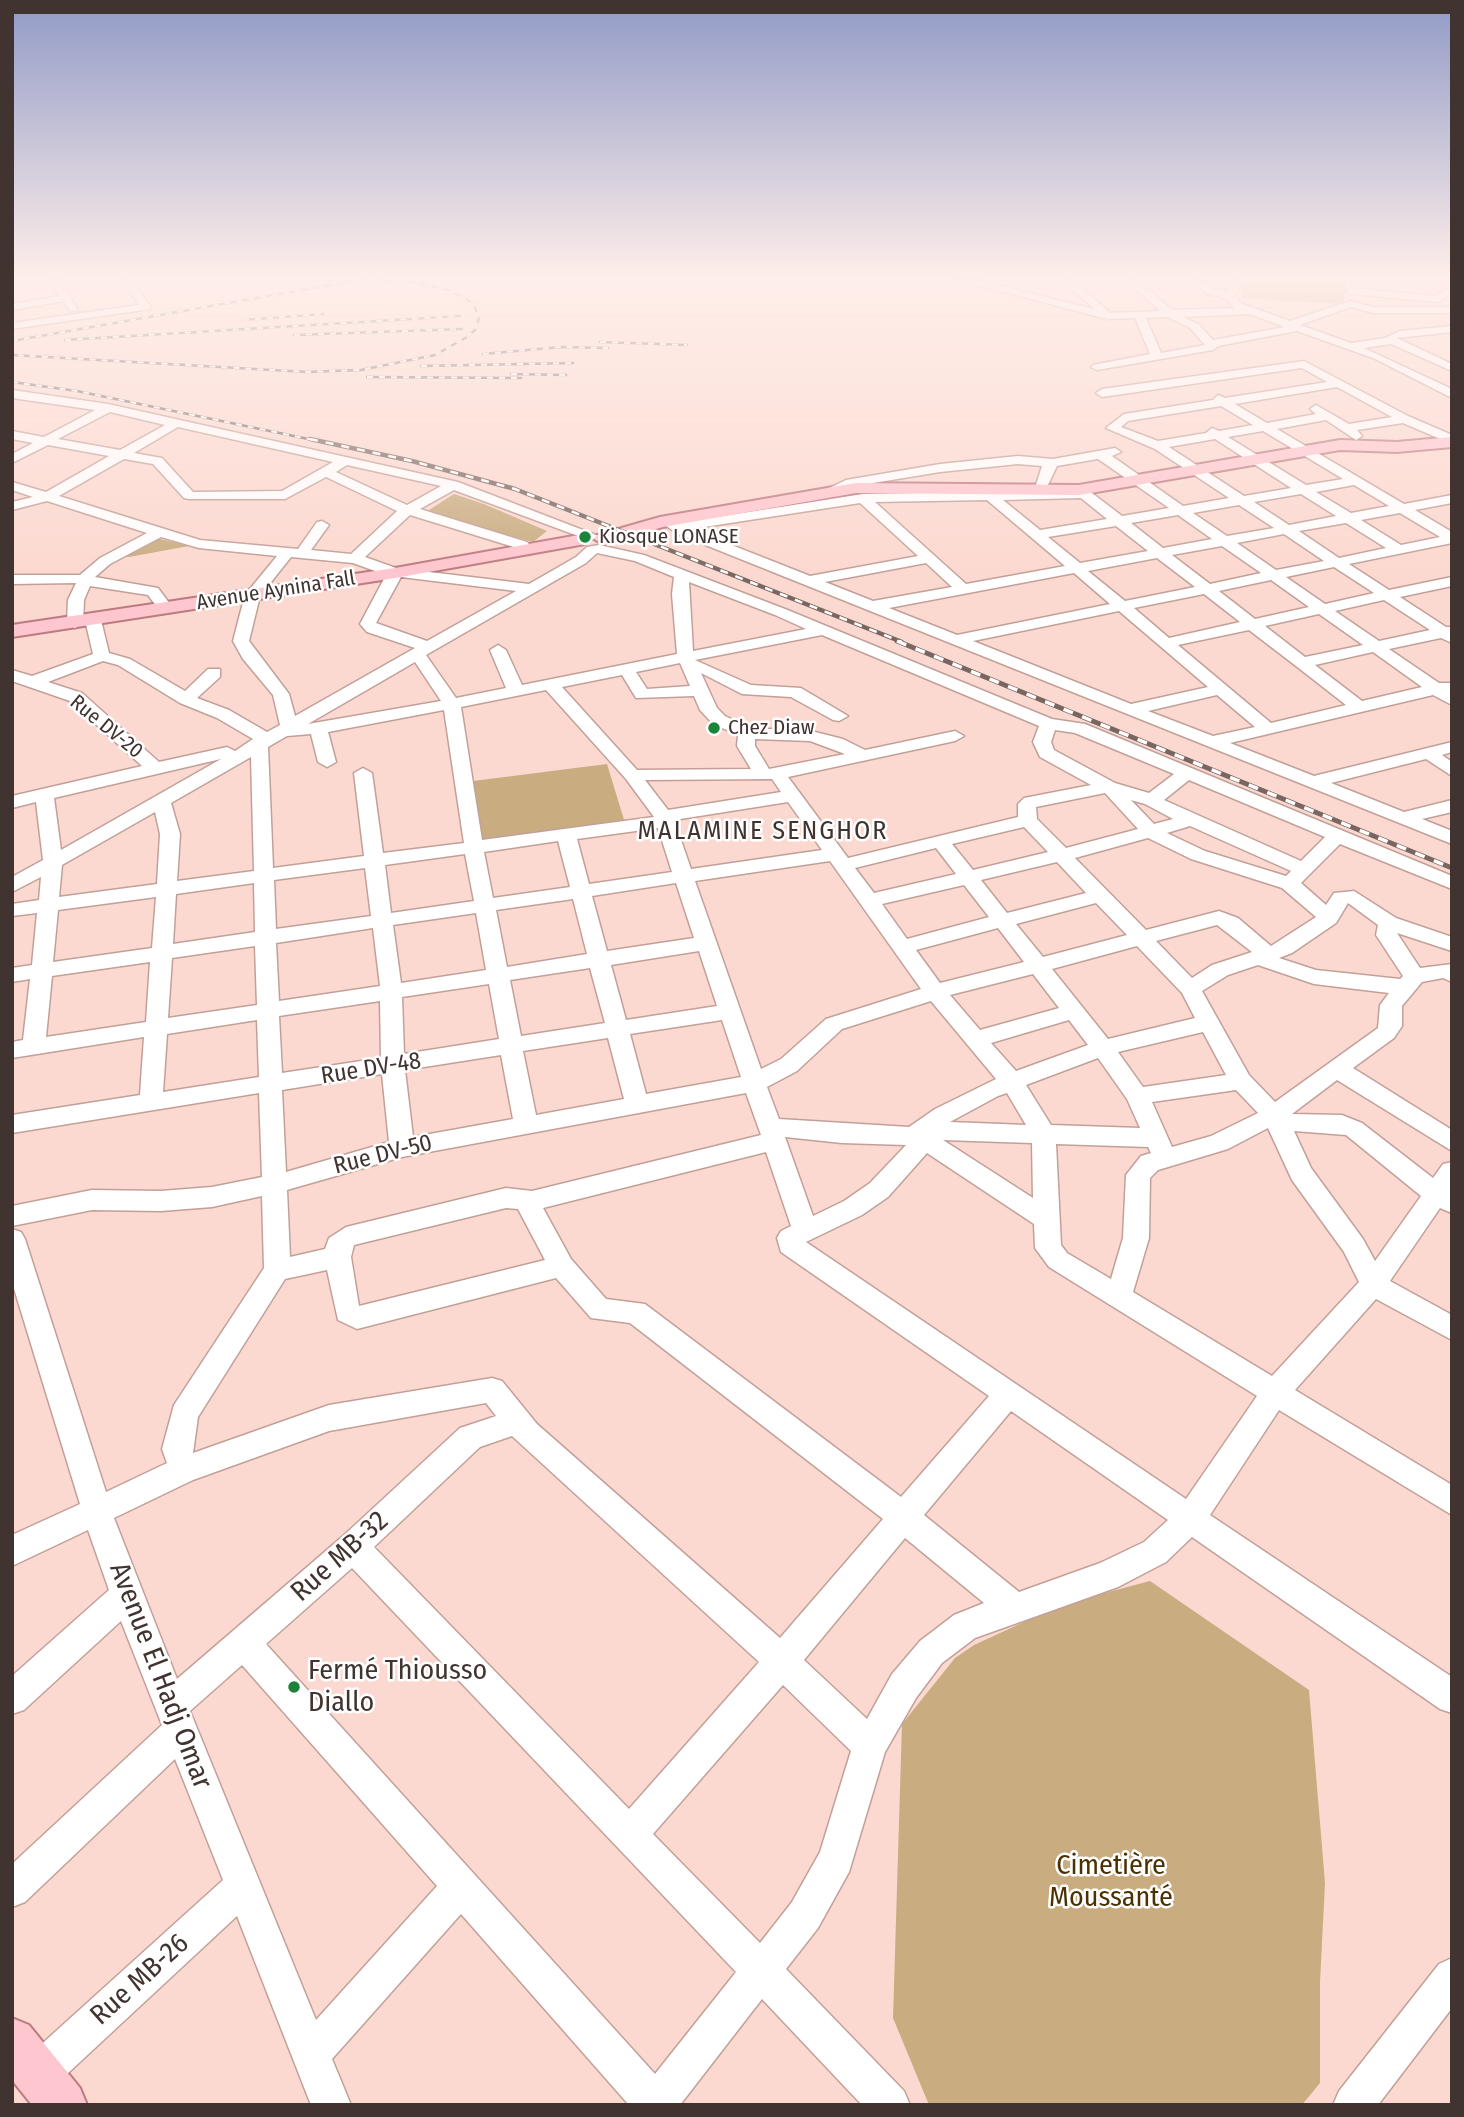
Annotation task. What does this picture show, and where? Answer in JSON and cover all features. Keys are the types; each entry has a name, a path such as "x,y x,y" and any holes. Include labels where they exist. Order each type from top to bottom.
{"main road":[{"name":"Avenue Aynina Fall","path":"12,631 588,542 826,493 889,487 987,493 1038,489 1082,492 1340,445 1397,447 1450,444"}],"street":[{"path":"1155,378 1164,383"},
{"path":"1102,393 1199,378"},
{"path":"1258,378 1328,416 1356,436 1354,441 1340,445"},
{"path":"1329,378 1450,444"},
{"path":"1424,378 1450,391"},
{"path":"1186,380 1452,539"},
{"path":"1340,383 1124,418 1112,428 1157,445 1449,634"},
{"path":"12,394 108,408 453,485 588,542 631,555 823,630 1048,724 1079,728 1452,883"},
{"path":"12,459 108,408"},
{"path":"1177,409 1399,550"},
{"path":"826,493 846,484 940,468 1018,460 1053,463 1328,416"},
{"path":"1347,428 1404,419"},
{"path":"12,506 48,497 177,423"},
{"path":"12,435 157,461 189,495 203,497 285,495 328,474 347,460"},
{"path":"1101,455 1377,646 1444,687 1452,700"},
{"path":"1038,489 1047,468 1053,463"},
{"path":"328,474 390,504 534,549"},
{"path":"1037,535 1355,481"},
{"path":"355,559 398,516 453,485"},
{"path":"12,486 199,544 355,559 398,572 528,588"},
{"path":"671,524 863,498 1082,492 1359,707"},
{"path":"987,493 1268,729"},
{"path":"863,498 963,589"},
{"path":"872,606 1452,499"},
{"path":"671,524 1452,838"},
{"path":"184,1470 177,1449 184,1414 277,1270 264,877 268,733 281,694 249,656 241,641 253,595 322,526"},
{"path":"102,656 76,600 85,579 105,561 157,533"},
{"path":"956,639 1452,539"},
{"path":"12,886 160,801 268,733 422,651 564,567 581,560 588,542"},
{"path":"1428,544 1452,558"},
{"path":"808,581 929,558"},
{"path":"398,572 368,624 373,629 422,651 452,704 484,905 526,1125"},
{"path":"682,576 680,594 687,661 709,710 719,720 747,733 811,736 837,743 863,756"},
{"path":"12,580 85,579 153,591 165,608"},
{"path":"1166,643 1452,581"},
{"path":"12,802 157,770 268,733 318,728 626,669 687,661 823,630"},
{"path":"1302,663 1377,646 1449,634"},
{"path":"498,650 516,691"},
{"path":"33,682 102,656 124,662 186,699 268,733"},
{"path":"687,661 748,690 795,692 839,716"},
{"path":"626,669 642,694 701,690"},
{"path":"186,699 214,673"},
{"name":"Rue DV-20","path":"12,675 76,697 157,770"},
{"path":"550,684 632,775 664,818 805,1230"},
{"path":"1213,742 1444,687"},
{"path":"1132,709 1221,689"},
{"path":"1048,724 1042,743 1046,753 1109,787 1152,800 1304,869"},
{"path":"318,728 327,762"},
{"path":"747,733 746,746 793,796 935,992 973,1040 1013,1083 1044,1134 1048,1248 1058,1260 1452,1501"},
{"path":"632,775 770,774 955,736"},
{"path":"1313,782 1452,747"},
{"path":"1429,753 1452,771"},
{"path":"363,773 377,862 391,991 393,1065 402,1148"},
{"path":"1152,800 1187,773"},
{"path":"1109,787 1031,802 1027,804 1028,820 1190,989 1241,1081 1275,1119 1301,1173 1354,1247 1373,1284 1452,1329"},
{"path":"1109,787 1151,832 1198,855 1289,884 1329,918"},
{"path":"44,795 53,861 51,905 41,971 23,1048 707,943"},
{"path":"12,910 566,835 793,796"},
{"path":"152,1103 159,954 167,891 170,834 160,801"},
{"path":"1404,818 1452,806"},
{"path":"12,975 684,876 838,859 940,841 1028,820"},
{"path":"869,901 1062,855 1192,820"},
{"path":"566,835 637,1104"},
{"path":"1289,884 1338,835"},
{"path":"940,841 1103,1048 1137,1096 1161,1148"},
{"path":"901,947 1101,895"},
{"path":"1190,989 1220,970 1285,947 1329,918 1341,897 1346,896 1354,897 1389,923 1452,944"},
{"name":"Rue DV-50","path":"12,1216 92,1200 188,1200 276,1184 402,1148 755,1083 789,1065 834,1024 935,992 1219,918 1231,923 1263,956"},
{"path":"1389,923 1386,935 1410,981"},
{"path":"1263,956 1314,977 1410,981 1451,972"},
{"path":"527,1202 772,1134 1044,1134 1161,1148 1219,1143 1275,1119 1386,1032 1391,1026 1391,1005 1410,981"},
{"name":"Rue DV-48","path":"12,1124 730,1011"},
{"path":"973,1040 1074,1011"},
{"path":"1207,1023 1103,1048 961,1105 920,1135 879,1189 840,1214 790,1238 790,1245 1452,1697"},
{"path":"1337,1069 1452,1142"},
{"path":"1137,1096 1241,1081"},
{"path":"1275,1119 1342,1124 1354,1129 1445,1199"},
{"path":"920,1135 1046,1219"},
{"path":"1119,1296 1136,1238 1138,1175 1161,1148"},
{"path":"243,1642 655,2104 805,1915 836,1859 870,1746 904,1686 931,1652 965,1626 1107,1576 1155,1552 1189,1519 1275,1393 1445,1199 1452,1171"},
{"path":"562,1266 356,1318 347,1312 338,1245 346,1237 506,1198 523,1198 562,1266 600,1310 636,1312 902,1516 1014,1608"},
{"name":"Avenue El Hadj Omar","path":"13,1242 96,1510 127,1595 331,2105"},
{"path":"277,1270 338,1257"},
{"path":"12,1551 184,1470 328,1418 492,1390 498,1394 516,1422 782,1661 870,1746"},
{"path":"630,1834 782,1661 1007,1395"},
{"name":"Rue MB-32","path":"12,1889 176,1719 243,1642 353,1547 470,1437 516,1422"},
{"path":"12,1531 46,1534"},
{"path":"353,1547 890,2105"},
{"path":"12,1698 127,1595"},
{"name":"Rue MB-26","path":"43,2084 243,1886"},
{"path":"311,2054 461,1886"},
{"path":"1353,2105 1452,1977"}],"green space":[{"path":"454,494 547,531 533,542 426,512"},
{"path":"156,538 189,546 129,557 118,556"},
{"path":"607,764 625,823 483,842 473,781"},
{"name":"Cimetière Moussanté","path":"1150,1581 1309,1690 1325,1883 1320,1982 1320,2083 1302,2105 929,2105 893,2018 902,1724 955,1658 974,1645 1063,1604"}],"railway":[{"path":"489,378 521,378"},
{"path":"12,382 77,391 318,441"},
{"path":"310,439 412,461 515,489 902,642"},
{"path":"897,641 1452,868"}],"place":[{"name":"Kiosque LONASE","path":"585,537"},
{"name":"Chez Diaw","path":"714,728"},
{"name":"Fermé Thiousso Diallo","path":"294,1687"}],"district":[{"name":"MALAMINE SENGHOR","path":"763,832"}]}
